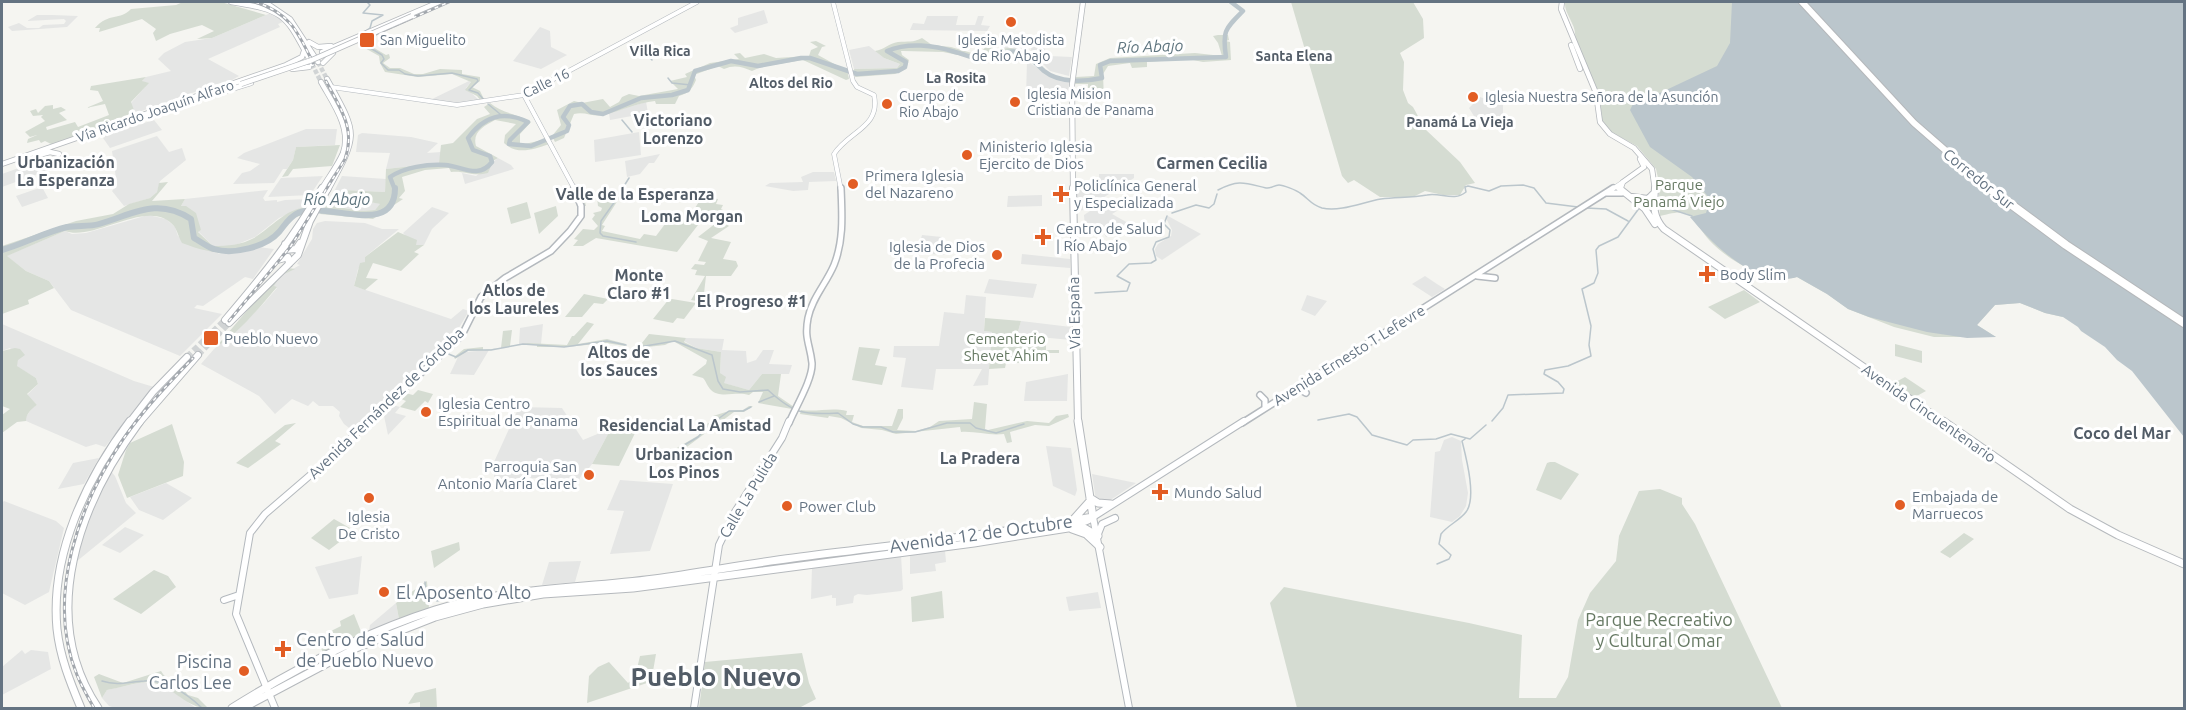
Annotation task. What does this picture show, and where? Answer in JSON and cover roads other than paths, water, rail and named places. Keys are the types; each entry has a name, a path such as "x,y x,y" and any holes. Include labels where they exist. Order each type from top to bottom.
{"highway":[{"name":"Corredor Sur","path":"1802,2 1905,112 1953,159 2037,224 2184,322"},
{"name":"Corredor Sur","path":"1807,2 1910,113 1958,159 2046,226 2184,317"}],"main road":[{"path":"206,97 293,68 310,65 287,22 265,3 231,2"},
{"path":"243,2 265,3 288,14 320,63 335,52 321,54 445,2"},
{"path":"241,83 312,60 439,2"},
{"name":"Calle 16","path":"333,90 344,89 457,105 524,95 697,2"},
{"path":"833,2 853,78 846,82"},
{"name":"Vía España","path":"1083,2 1072,82 1077,404 1078,433 1093,517"},
{"path":"1560,2 1558,9 1573,52 1592,93 1597,125 1607,135 1631,150 1644,167 1623,182 1619,188 1622,193 1605,193"},
{"path":"1560,2 1582,64 1596,93 1600,122 1610,134 1638,152 1650,166 1654,176"},
{"path":"376,34 411,15"},
{"path":"307,41 321,47 346,42"},
{"path":"241,83 301,58 304,51"},
{"path":"286,65 295,65 293,68"},
{"name":"Calle La Pulida","path":"694,708 718,545 797,409 812,365 806,337 810,308 834,265 843,229 841,188 834,154 838,147 871,120 876,111 874,95 855,85 853,78"},
{"path":"310,216 298,255 227,321 262,278 286,243 310,216 339,162 345,138 342,121 324,81 333,90 351,126 353,140 344,165 317,204"},
{"name":"Vía Ricardo Joaquín Alfaro","path":"2,166 57,152 241,83"},
{"name":"Vía Ricardo Joaquín Alfaro","path":"2,166 75,138 241,83"},
{"name":"Avenida Fernández de Córdoba","path":"275,708 236,614 246,542 257,523 336,453 409,382 462,335 481,297 506,278 545,255 578,222 582,210 578,194 551,140 524,95"},
{"path":"57,152 75,138"},
{"path":"1637,173 1645,172 1654,176"},
{"name":"Avenida Cincuentenario","path":"1654,176 1654,204 1659,224 1684,245"},
{"name":"Avenida Ernesto T Lefevre","path":"1093,517 1623,182"},
{"name":"Avenida Cincuentenario","path":"1622,193 1639,204 1661,230 2070,509 2122,537 2184,564"},
{"path":"1631,197 1648,199 1654,193"},
{"path":"286,243 285,250 290,251 297,248 303,240"},
{"path":"272,263 286,257 290,259 289,265"},
{"path":"1473,277 1484,275 1495,278"},
{"path":"98,708 79,671 71,644 67,594 76,542 91,499 124,441 153,403 198,356"},
{"path":"81,708 67,679 56,632 56,588 64,547 80,500 105,455 145,401 187,357"},
{"path":"1299,385 1300,390 1306,393"},
{"path":"1260,394 1265,400 1265,407"},
{"path":"1073,525 1090,499 1109,506 1107,512 1115,518 1102,524 1098,536"},
{"path":"1093,517 1129,708"},
{"name":"Avenida 12 de Octubre","path":"232,708 364,637 434,611 466,602 544,587 714,574 1073,525 1093,517"},
{"path":"1073,525 1098,536"},
{"path":"1073,525 1100,548"},
{"path":"224,600 239,595"},
{"name":"Avenida 12 de Octubre","path":"243,708 267,690"}],"waterway":[{"path":"364,32 370,28 372,21 383,15 363,13 370,5 367,2"},
{"name":"Río Abajo","path":"395,189 390,177 409,169 445,165 475,171 487,167 492,162 490,156 473,150 468,138 487,120 510,116 528,122 510,140 509,144 531,146 567,131 569,125 563,117 570,106 582,104 591,112 603,114 641,98 672,95 688,90 695,71 731,61 758,66 810,58 857,74 898,71 905,67 906,62 887,51 904,46 938,48 979,59 987,59 1013,51 1029,57 1050,75 1064,80 1080,81 1102,78 1100,65 1110,61 1226,57 1224,41 1226,31 1243,11 1231,2"},
{"path":"372,38 367,46 382,55 384,59 381,63 388,70 399,70 405,74 418,76 452,73 477,79 478,81 469,90 478,93 484,100"},
{"path":"642,48 652,60"},
{"path":"668,78 672,83 691,85"},
{"path":"488,104 500,114"},
{"path":"622,120 632,132"},
{"path":"619,194 629,178"},
{"path":"1218,190 1237,183 1268,188 1281,185 1298,192 1318,207 1329,209 1344,208 1387,198 1432,194 1452,197 1466,192 1465,187 1468,186 1489,191 1501,186 1523,185 1534,188 1546,203 1578,207"},
{"name":"Río Abajo","path":"2,250 59,229 95,225 156,208 179,212 191,219 194,238 209,247 222,251 239,250 266,242 298,213 310,210 357,215 384,212 392,203 395,189"},
{"path":"1172,213 1196,205 1209,208 1214,204 1217,194"},
{"path":"618,197 601,221 600,233 603,236 636,242"},
{"path":"1655,204 1692,216"},
{"path":"1492,421 1503,408 1508,395 1563,393 1564,389 1558,382 1544,374 1545,370 1568,366 1591,356 1589,345 1591,326 1582,289 1594,283 1598,273 1596,250 1599,246 1618,237 1640,207"},
{"path":"1586,208 1606,209 1628,221"},
{"path":"1095,293 1127,291 1130,283 1117,276 1129,264 1151,263 1156,260 1153,249 1156,242 1169,237 1170,230 1164,224 1167,216"},
{"path":"446,353 456,357 468,350 491,350 523,344 564,347 607,341 626,345"},
{"path":"639,347 675,341 712,355 718,381 723,389 740,392 768,390 785,404 800,411 816,414 838,413 853,424 863,427 881,427 893,432 915,432 947,423 970,423 976,428 996,433 1024,424"},
{"path":"759,402 774,396"},
{"path":"681,447 698,437 707,427 729,411 743,411 751,407"},
{"path":"1318,420 1349,414 1357,417 1372,435 1407,445 1413,440 1436,439 1451,434 1470,439 1486,425"},
{"path":"1437,564 1449,559 1451,555 1439,544 1441,534 1463,515 1469,506 1470,477 1462,441 1465,439"},
{"path":"425,582 427,604 429,604"},
{"path":"437,601 441,600"},
{"path":"102,681 160,682 182,692 202,708"}],"tunnel":[{"path":"318,62 327,79"},
{"path":"312,64 321,82"},
{"path":"187,357 225,320"},
{"path":"198,355 229,323"}],"railway":[{"path":"255,2 277,12 292,25 313,63"},
{"path":"376,34 449,2"},
{"path":"229,321 291,246 345,159 349,138 348,128 326,81"},
{"path":"94,708 77,675 68,645 65,614 66,583 72,552 93,492 124,438 193,358"}],"place":[{"name":"Iglesia Metodista de Rio Abajo","path":"1011,22"},
{"name":"San Miguelito","path":"367,40"},
{"name":"Iglesia Nuestra Señora de la Asunción","path":"1473,97"},
{"name":"Iglesia Mision Cristiana de Panama","path":"1015,102"},
{"name":"Cuerpo de Rio Abajo","path":"887,104"},
{"name":"Ministerio Iglesia Ejercito de Dios","path":"967,155"},
{"name":"Primera Iglesia del Nazareno","path":"853,184"},
{"name":"Policlínica General y Especializada","path":"1061,194"},
{"name":"Centro de Salud | Río Abajo","path":"1043,237"},
{"name":"Iglesia de Dios de la Profecia","path":"997,255"},
{"name":"Body Slim","path":"1707,274"},
{"name":"Pueblo Nuevo","path":"211,338"},
{"name":"Iglesia Centro Espiritual de Panama","path":"426,412"},
{"name":"Parroquia San Antonio María Claret","path":"589,475"},
{"name":"Mundo Salud","path":"1160,492"},
{"name":"Iglesia De Cristo","path":"369,498"},
{"name":"Embajada de Marruecos","path":"1900,505"},
{"name":"Power Club","path":"787,506"},
{"name":"El Aposento Alto","path":"384,592"},
{"name":"Centro de Salud de Pueblo Nuevo","path":"283,649"},
{"name":"Piscina Carlos Lee","path":"244,671"}],"district":[{"name":"Villa Rica","path":"660,51"},
{"name":"Santa Elena","path":"1294,56"},
{"name":"La Rosita","path":"956,78"},
{"name":"Altos del Rio","path":"791,83"},
{"name":"Panamá La Vieja","path":"1460,122"},
{"name":"Victoriano Lorenzo","path":"673,129"},
{"name":"Carmen Cecilia","path":"1212,163"},
{"name":"Urbanización La Esperanza","path":"66,171"},
{"name":"Valle de la Esperanza","path":"635,194"},
{"name":"Loma Morgan","path":"692,216"},
{"name":"Monte Claro #1","path":"639,284"},
{"name":"Atlos de los Laureles","path":"514,299"},
{"name":"El Progreso #1","path":"752,301"},
{"name":"Altos de los Sauces","path":"619,361"},
{"name":"Residencial La Amistad","path":"685,425"},
{"name":"Coco del Mar","path":"2122,433"},
{"name":"La Pradera","path":"980,458"},
{"name":"Urbanizacion Los Pinos","path":"684,463"},
{"name":"Pueblo Nuevo","path":"716,676"}],"park label":[{"name":"Parque Panamá Viejo","path":"1679,192"},
{"name":"Cementerio Shevet Ahim","path":"1006,346"},
{"name":"Parque Recreativo y Cultural Omar","path":"1659,629"}]}
